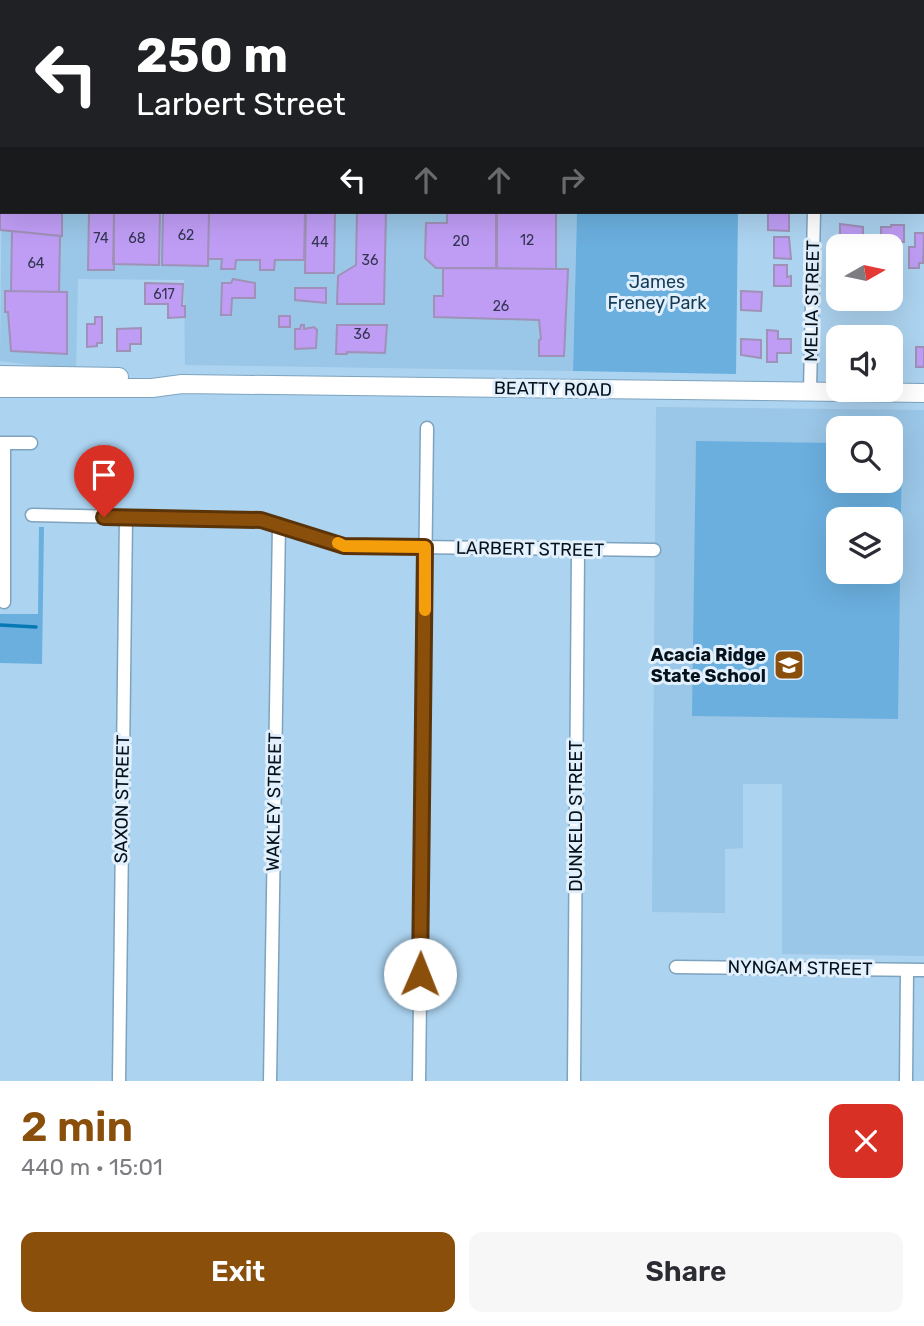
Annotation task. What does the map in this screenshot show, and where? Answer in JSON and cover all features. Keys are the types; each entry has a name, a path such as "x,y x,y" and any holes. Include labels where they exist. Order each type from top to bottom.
{"main road":[{"name":"BEATTY ROAD","path":"0,375 150,377 181,384"},
{"name":"BEATTY ROAD","path":"0,388 152,388 181,384 924,393"}],"street":[{"name":"MELIA STREET","path":"810,391 814,214"},
{"path":"419,1081 427,428"},
{"path":"4,602 2,443 31,443"},
{"name":"LARBERT STREET","path":"32,515 261,520 344,546 654,550"},
{"name":"SAXON STREET","path":"119,1081 126,517"},
{"name":"WAKLEY STREET","path":"270,1081 279,524"},
{"name":"DUNKELD STREET","path":"573,1081 578,551"},
{"name":"NYNGAM STREET","path":"676,967 924,970"},
{"path":"906,1081 907,970"}],"shaded area":[{"path":"1,214 577,214 573,371 185,365 184,280 78,279 76,371 0,361"},
{"name":"Acacia Ridge State School","path":"656,407 924,410 924,956 782,954 782,784 743,784 743,848 725,849 725,913 652,912"}],"green space":[{"name":"James Freney Park","path":"577,214 738,214 736,374 573,371"},
{"path":"696,441 826,443 826,493 901,493 901,507 826,507 826,584 900,584 898,719 692,716"},
{"path":"39,527 44,527 42,664 0,663 0,614 38,614"}],"building":[{"path":"0,214 62,214 62,236 0,230"},
{"path":"89,214 114,214 114,270 88,270"},
{"path":"114,214 160,214 159,265 113,264"},
{"path":"163,214 209,214 208,266 162,265"},
{"path":"209,214 305,214 304,260 275,260 274,270 260,270 260,260 236,260 235,269 221,269 222,259 208,259"},
{"path":"306,214 335,214 334,273 305,273"},
{"path":"357,214 386,214 384,304 337,304 338,276 356,265"},
{"path":"447,214 496,214 496,268 436,268 425,258 426,223 447,223"},
{"path":"497,214 556,214 556,269 497,268"},
{"path":"768,214 789,214 789,231 768,230"},
{"path":"840,224 863,227 863,234 840,234"},
{"path":"904,225 904,242 903,234 881,234 881,227"},
{"path":"12,231 60,236 59,292 11,291"},
{"path":"915,233 924,233 923,263 919,263 919,268 909,268 909,247 915,247"},
{"path":"774,237 789,237 791,259 774,258"},
{"path":"774,265 787,265 787,277 791,276 791,286 774,286"},
{"path":"443,268 568,269 564,356 539,356 539,320 434,317 434,296 443,296"},
{"path":"233,279 255,283 255,298 232,298 231,315 221,315 222,283 231,283"},
{"path":"145,283 183,284 182,306 185,306 185,317 168,318 168,304 145,304"},
{"path":"295,288 326,288 326,303 295,300"},
{"path":"5,291 67,292 67,354 11,351"},
{"path":"741,291 762,292 761,311 741,310"},
{"path":"279,316 290,316 290,327 279,327"},
{"path":"95,317 102,317 102,343 87,347 87,324 95,324"},
{"path":"301,325 304,325 304,329 314,327 317,330 316,348 295,349 295,329 300,329"},
{"path":"337,325 387,325 385,353 336,354"},
{"path":"141,328 141,344 130,344 130,351 117,351 117,329"},
{"path":"767,330 778,331 778,339 791,339 791,353 777,353 777,362 767,362"},
{"path":"741,339 761,340 761,358 741,355"},
{"path":"916,347 924,347 924,367 916,367"}],"waterway":[{"path":"0,625 36,627"}],"slow traffic":[{"path":"338,543 344,546 425,547 425,610"}],"place":[{"name":"Acacia Ridge State School","path":"789,665"}],"route":[{"path":"104,517 261,520 344,546 425,547 420,974"}]}
